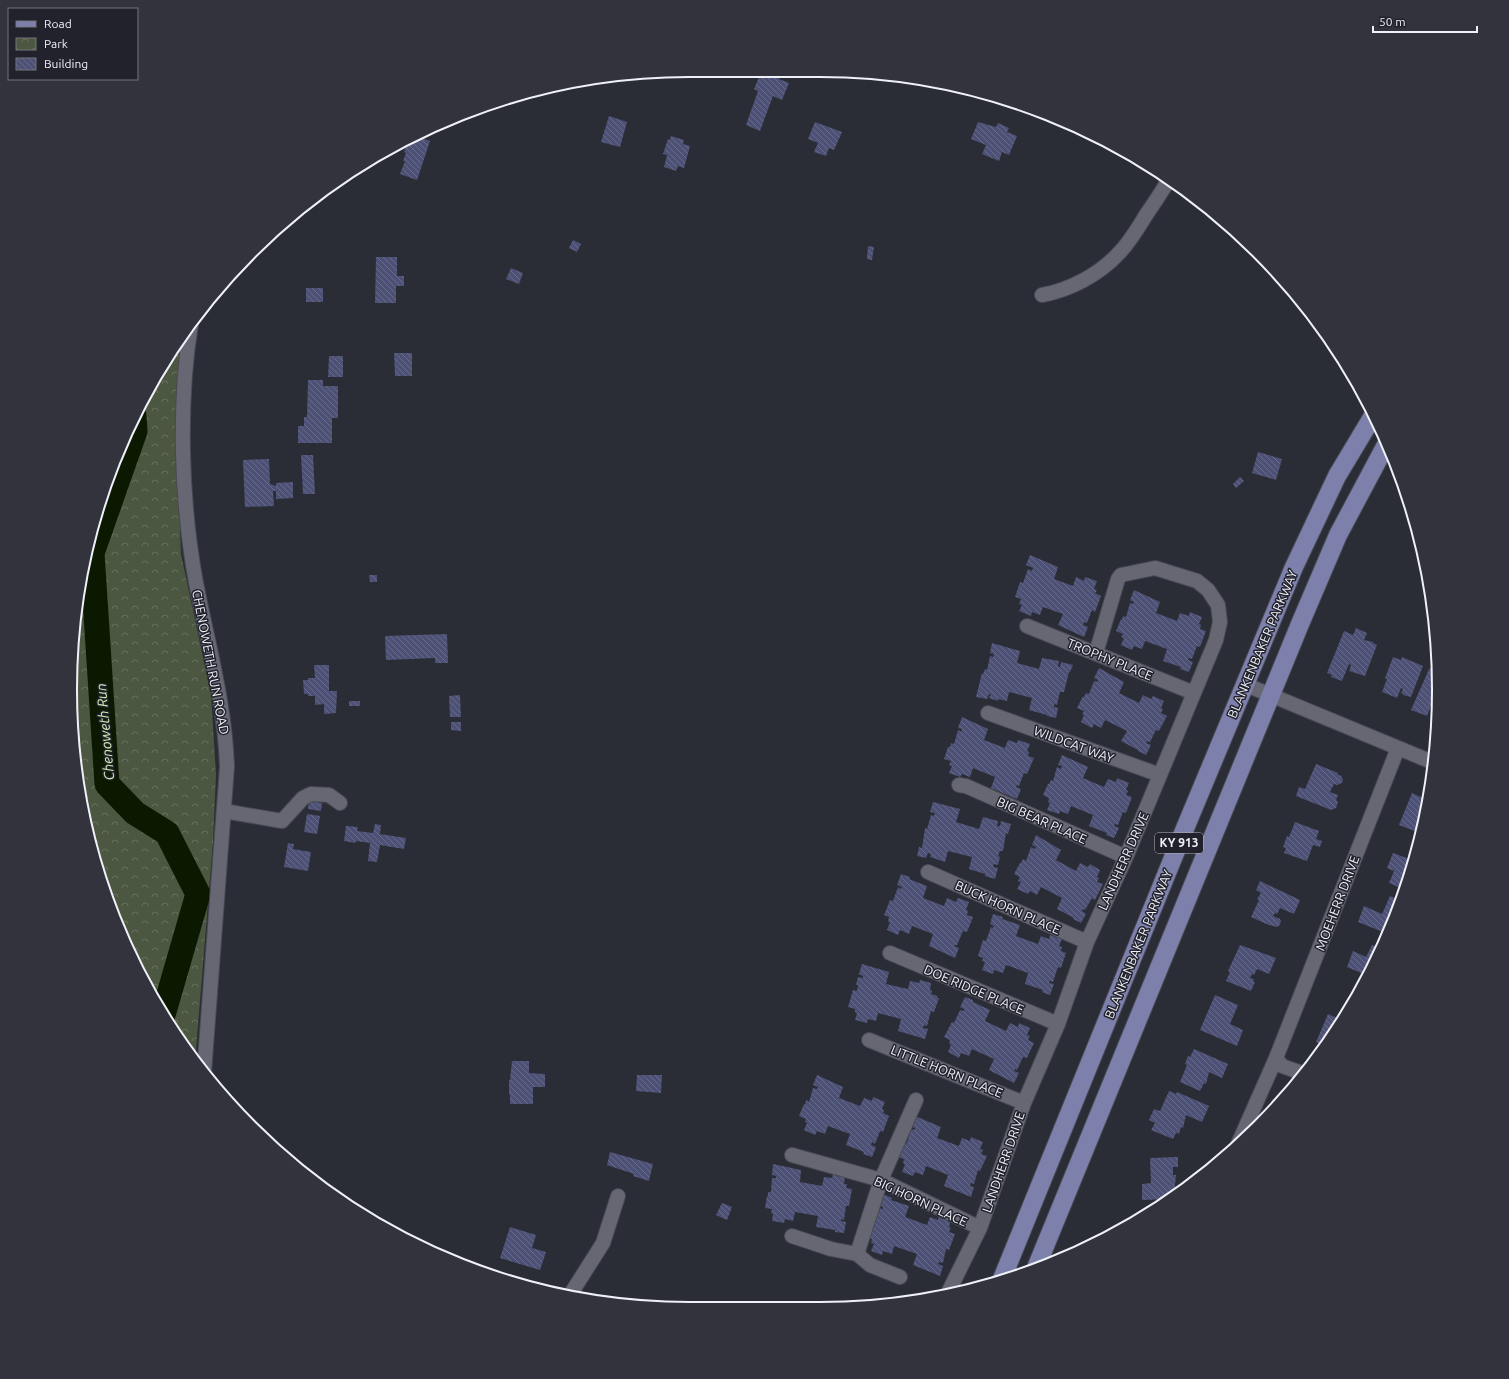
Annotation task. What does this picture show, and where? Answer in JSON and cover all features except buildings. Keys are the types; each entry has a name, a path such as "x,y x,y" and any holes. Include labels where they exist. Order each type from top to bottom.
{"main road":[{"name":"BLANKENBAKER PARKWAY","path":"1004,1273 1244,684 1294,567 1337,476 1370,421"},
{"name":"BLANKENBAKER PARKWAY","path":"1039,1261 1270,695 1338,535 1383,451"}],"street":[{"path":"1042,295 1055,293 1087,278 1110,262 1120,253 1166,184"},
{"name":"CHENOWETH RUN ROAD","path":"189,337 184,397 184,467 188,530 196,582 215,671 224,725 227,767 205,1063"},
{"name":"LANDHERR DRIVE","path":"951,1287 980,1228 1024,1103 1058,1024 1087,942 1126,857 1216,640 1220,622 1218,605 1208,590 1197,581 1155,568 1121,575 1118,579 1096,653"},
{"name":"TROPHY PLACE","path":"1027,626 1194,693"},
{"path":"1244,684 1428,760"},
{"name":"WILDCAT WAY","path":"988,713 1160,776"},
{"name":"MOEHERR DRIVE","path":"1244,1132 1276,1058 1398,748"},
{"name":"BIG BEAR PLACE","path":"959,784 1126,857"},
{"path":"224,811 282,821 303,798 311,794 329,795 340,803"},
{"name":"BUCK HORN PLACE","path":"928,872 1087,942"},
{"name":"DOE RIDGE PLACE","path":"890,953 1058,1024"},
{"name":"LITTLE HORN PLACE","path":"869,1040 1024,1103"},
{"path":"1276,1058 1282,1066 1297,1071"},
{"path":"857,1254 881,1180 916,1100"},
{"name":"BIG HORN PLACE","path":"792,1155 881,1180 980,1228"},
{"path":"573,1290 603,1243 618,1196"},
{"path":"792,1236 831,1249 857,1254 870,1265 900,1277"}],"green space":[{"path":"182,346 176,426 181,554 211,695 216,775 213,842 196,1051 180,1030 159,996 140,960 124,924 110,886 98,848 82,769 78,730 77,690 78,649 82,610 98,531 124,455 140,419 159,383"}],"waterway":[{"name":"Chenoweth Run","path":"95,545 135,430"},
{"name":"Chenoweth Run","path":"92,556 107,784 135,813 167,833 198,894 165,1006"}]}
